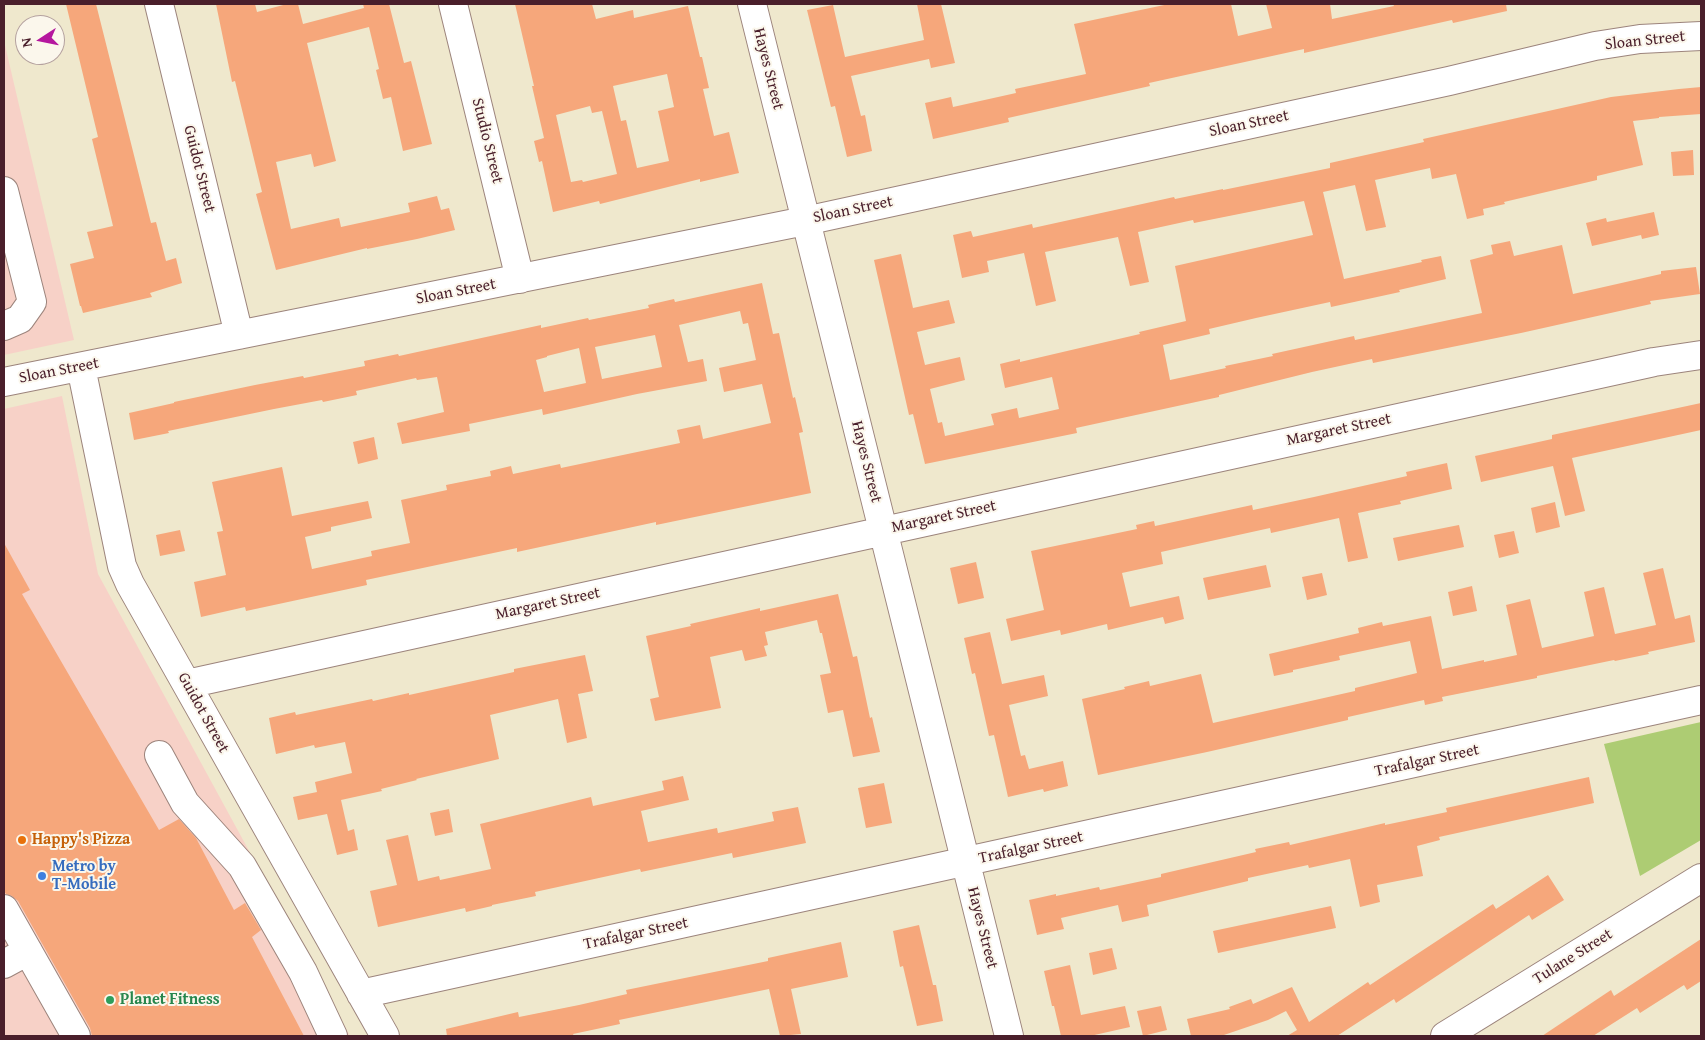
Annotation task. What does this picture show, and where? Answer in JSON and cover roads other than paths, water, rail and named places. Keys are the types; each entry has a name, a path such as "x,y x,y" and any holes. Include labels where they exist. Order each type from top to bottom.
{"street":[{"name":"Guidot Street","path":"159,4 239,335"},
{"name":"Studio Street","path":"453,4 520,279"},
{"name":"Hayes Street","path":"752,4 1009,1036"},
{"name":"Sloan Street","path":"4,382 805,221 1449,81 1595,46 1640,39 1701,36"},
{"path":"4,191 32,302 20,319 4,326"},
{"name":"Margaret Street","path":"187,684 1654,362 1701,355"},
{"name":"Guidot Street","path":"81,367 122,566 130,584 385,1036"},
{"name":"Trafalgar Street","path":"361,994 1701,700"},
{"path":"158,755 185,803 242,866 303,972 333,1036"},
{"name":"Tulane Street","path":"1445,1036 1701,878"},
{"path":"7,923 28,951 76,1036"},
{"path":"4,964 28,951"}],"place":[{"name":"Happy's Pizza","path":"22,840"},
{"name":"Metro by T-Mobile","path":"42,876"},
{"name":"Planet Fitness","path":"110,1000"}]}
